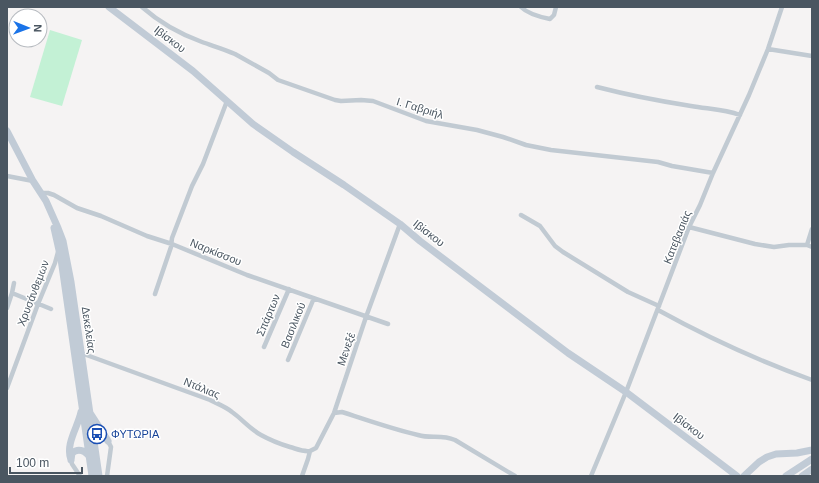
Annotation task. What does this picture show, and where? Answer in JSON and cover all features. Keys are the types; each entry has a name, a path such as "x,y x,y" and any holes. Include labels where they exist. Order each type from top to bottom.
{"street":[{"name":"Ιβίσκου","path":"109,7 193,70 254,124 292,152 344,185 400,224 568,353 626,392 737,476"},
{"name":"Ι. Γαβριήλ","path":"142,7 178,31 202,42 235,54 282,82 335,100 368,100 421,120 477,130 526,145 551,150 658,162 713,173"},
{"path":"521,7 530,13 550,19 554,15 556,7"},
{"name":"Κατεβασιάς","path":"591,476 626,392 689,227 768,49 782,7"},
{"path":"768,49 812,56"},
{"path":"597,87 644,98 728,111 740,115"},
{"path":"155,294 172,244 172,238 227,101"},
{"name":"Δεκελείας","path":"7,131 46,201 63,241 71,282 98,476"},
{"path":"7,176 34,180"},
{"name":"Ναρκίσσου","path":"41,193 54,195 76,208 101,216 147,236 172,244 248,275 388,324"},
{"name":"Δεκελείας","path":"41,193 54,228 59,248 92,476"},
{"path":"520,215 540,226 555,246 563,252 687,326 753,357 812,380"},
{"name":"Μενεξέ","path":"302,476 310,451 316,448 334,413 366,317 400,224"},
{"path":"689,227 754,244 774,247 789,245 809,246 812,229"},
{"name":"Χρυσάνθεμων","path":"7,388 9,375 55,263 59,248"},
{"path":"7,308 14,283"},
{"name":"Σπάρτων","path":"264,347 289,289"},
{"path":"12,293 50,309"},
{"name":"Βασιλικού","path":"288,360 314,298"},
{"name":"Ντάλιας","path":"80,353 210,400 225,407 261,435 298,450 305,452 310,451"},
{"path":"80,476 72,464 69,453 82,408"},
{"path":"89,411 110,443 111,447 108,476"},
{"path":"334,413 342,412 418,436 441,436 450,438 515,476"},
{"path":"95,449 100,440 108,441"},
{"path":"71,460 72,453 77,450 83,450 89,456"},
{"path":"744,476 767,456 812,450"},
{"path":"786,476 812,459"},
{"path":"802,476 812,469"}],"green space":[{"path":"50,30 82,40 62,106 30,97 45,48 48,48 48,37"}],"place":[{"name":"ΦΥΤΩΡΙΑ","path":"97,434"}]}
